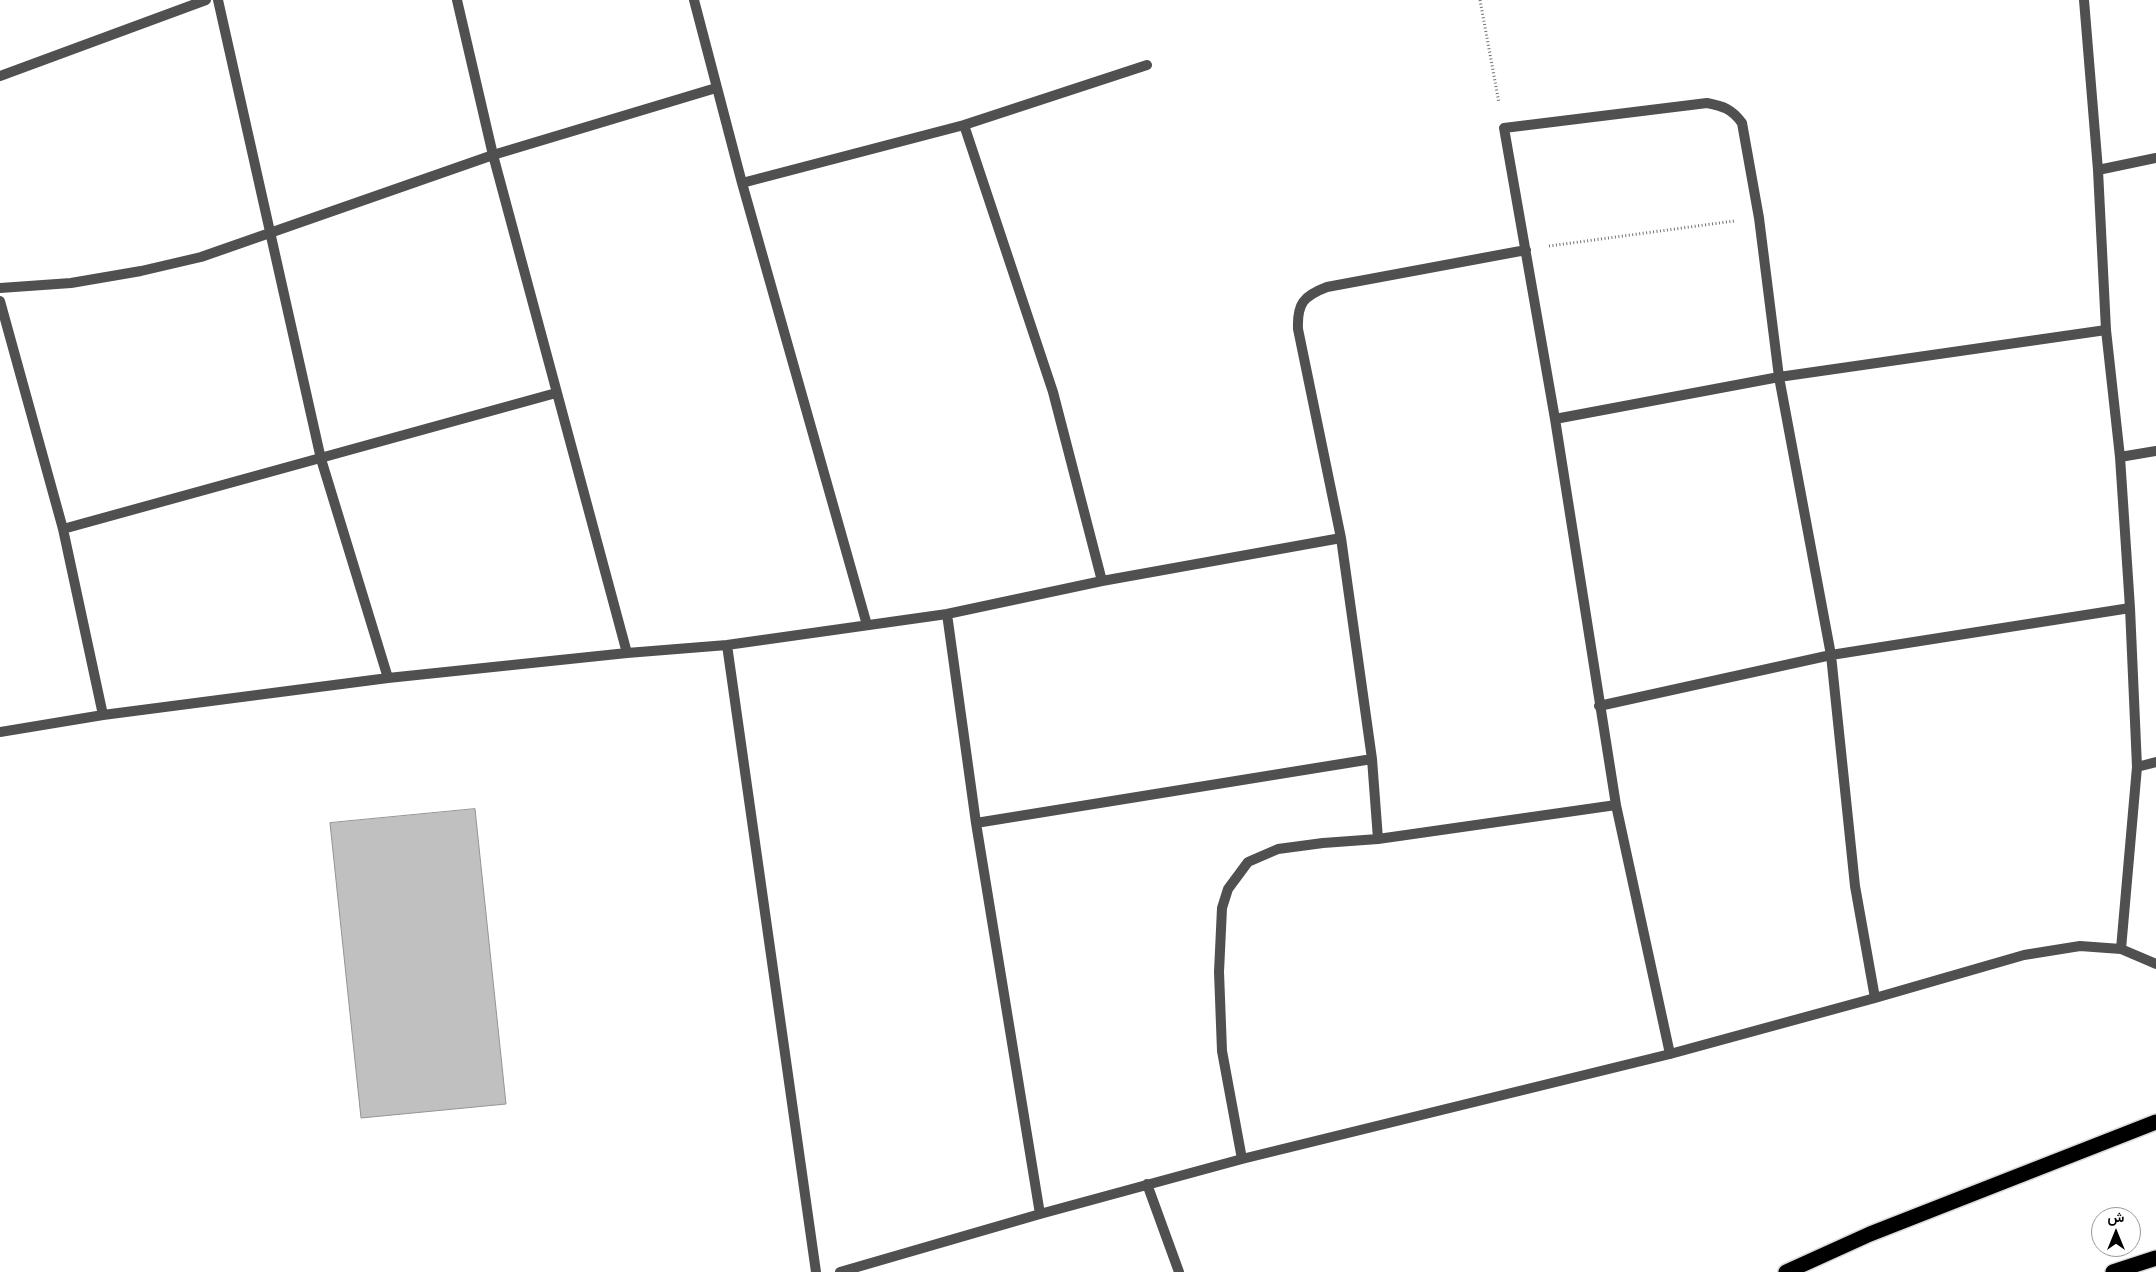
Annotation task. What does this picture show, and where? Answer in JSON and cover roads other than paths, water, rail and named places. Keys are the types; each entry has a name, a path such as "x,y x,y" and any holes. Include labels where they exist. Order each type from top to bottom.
{"highway":[{"path":"1786,1272 1870,1234 2156,1122"},
{"path":"2113,1272 2156,1258"}],"street":[{"path":"0,76 206,0"},
{"path":"218,0 321,459 388,678"},
{"path":"457,0 494,155 556,393 628,653"},
{"path":"694,0 742,183 867,625"},
{"path":"2084,0 2098,170 2106,330 2120,457 2130,608 2137,767 2121,949"},
{"path":"742,183 964,124 1148,65"},
{"path":"0,288 71,283 141,271 201,257 494,155 716,88"},
{"path":"1670,1054 1616,805 1555,419 1504,128 1707,103 1721,105 1734,111 1742,123 1759,218 1779,377 1831,655 1856,886 1875,998"},
{"path":"964,124 1053,392 1102,581"},
{"path":"2098,170 2156,158"},
{"path":"1378,839 1372,759 1341,538 1298,329 1297,312 1302,302 1313,292 1327,287 1526,250"},
{"path":"0,301 63,529 102,715"},
{"path":"1555,419 1779,377 2106,330"},
{"path":"63,529 556,393"},
{"path":"2120,457 2156,451"},
{"path":"0,732 102,715 388,678 628,653 727,645 947,614 1102,581 1341,538"},
{"path":"1599,706 1831,655 2130,608"},
{"path":"947,614 976,823 1040,1214"},
{"path":"727,645 816,1272"},
{"path":"976,823 1372,759"},
{"path":"2137,767 2156,762"},
{"path":"1242,1159 1222,1051 1219,1005 1222,908 1228,889 1248,862 1278,849 1378,839 1616,805"},
{"path":"840,1272 1147,1184 1670,1054 2024,955 2080,946 2121,949 2156,964"},
{"path":"1147,1184 1179,1272"}]}
